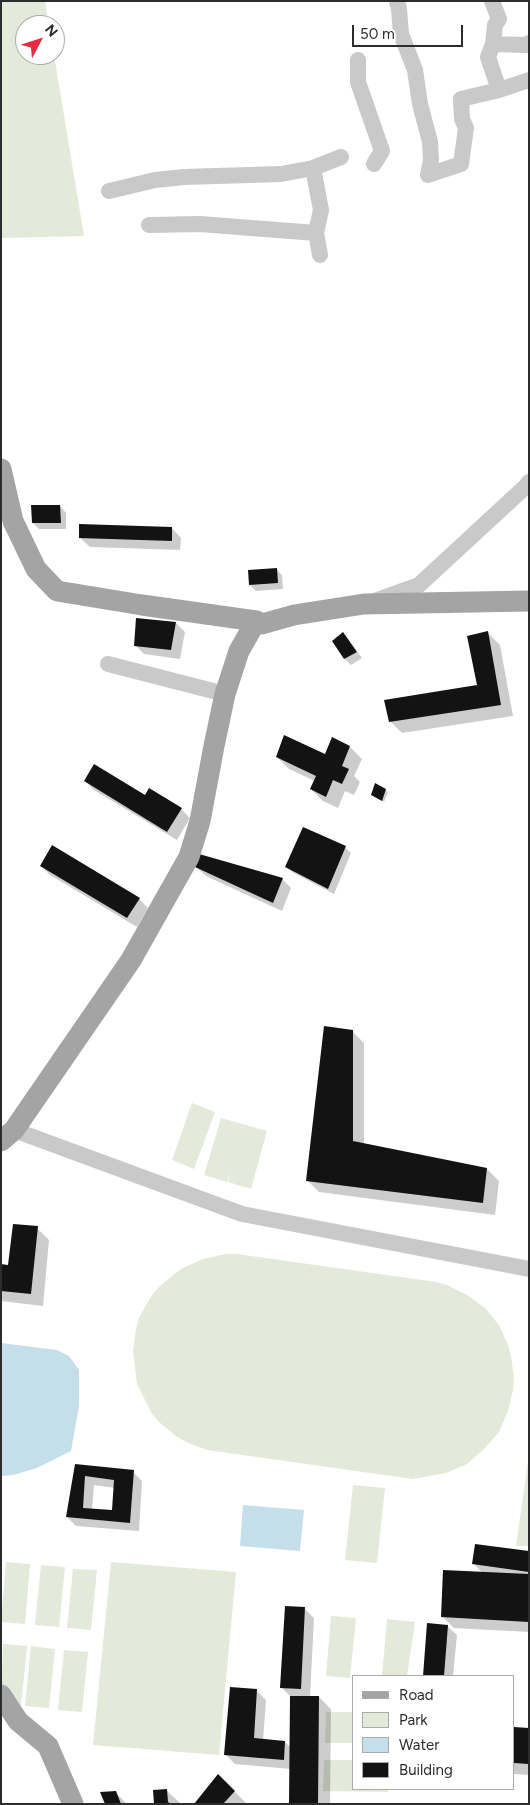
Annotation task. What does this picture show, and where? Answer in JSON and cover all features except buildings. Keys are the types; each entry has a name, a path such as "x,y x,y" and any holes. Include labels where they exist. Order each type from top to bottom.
{"main road":[{"path":"1,469 13,522 36,569 57,591 256,621 262,624 294,615 364,604 529,601"},
{"path":"8,1136 131,960 189,857 200,821 225,694 239,651 256,621"},
{"path":"1,1696 18,1721 48,1746 73,1804"}],"street":[{"path":"397,1 401,34 414,70 430,142 431,160 428,175 460,164 466,128 462,119 461,99 499,90 529,80"},
{"path":"492,1 499,19 488,57 499,90"},
{"path":"493,44 526,45 529,42"},
{"path":"358,60 358,82 382,151 374,164"},
{"path":"109,191 155,180 221,175 281,174 313,168 341,157"},
{"path":"313,168 321,210 316,233 320,254"},
{"path":"149,226 200,224 316,233"},
{"path":"364,604 419,584 484,526 529,482"},
{"path":"108,664 225,694"},
{"path":"8,1136 242,1214 529,1269"}],"green space":[{"path":"1,1 45,1 47,15 15,15 15,65 56,65 84,236 1,238"},
{"path":"192,1103 215,1112 194,1169 172,1160"},
{"path":"221,1118 267,1131 251,1189 228,1182 231,1170 227,1182 204,1175"},
{"path":"226,1254 436,1282 467,1295 485,1308 499,1325 511,1356 514,1378 513,1390 508,1411 499,1432 467,1464 446,1473 413,1479 207,1450 176,1436 152,1414 137,1384 133,1351 139,1318 157,1289 174,1274 203,1259"},
{"path":"529,1455 529,1546 516,1546"},
{"path":"353,1485 385,1488 377,1563 345,1560"},
{"path":"6,1562 30,1564 25,1624 1,1622"},
{"path":"111,1562 236,1572 219,1755 93,1745"},
{"path":"41,1565 65,1567 59,1627 35,1625"},
{"path":"73,1569 97,1570 91,1630 67,1628"},
{"path":"331,1616 356,1618 350,1678 326,1676"},
{"path":"387,1619 415,1622 407,1675 382,1675"},
{"path":"3,1644 27,1646 21,1706 1,1704"},
{"path":"31,1646 55,1649 49,1708 25,1706"},
{"path":"64,1650 88,1652 82,1712 58,1710"},
{"path":"326,1712 352,1712 352,1743 325,1743"},
{"path":"324,1760 352,1760 352,1790 388,1790 388,1792 323,1791"}],"water":[{"path":"1,1343 57,1350 69,1356 79,1370 79,1406 71,1451 37,1468 13,1475 1,1476"},
{"path":"243,1505 304,1510 300,1551 240,1546"}]}
